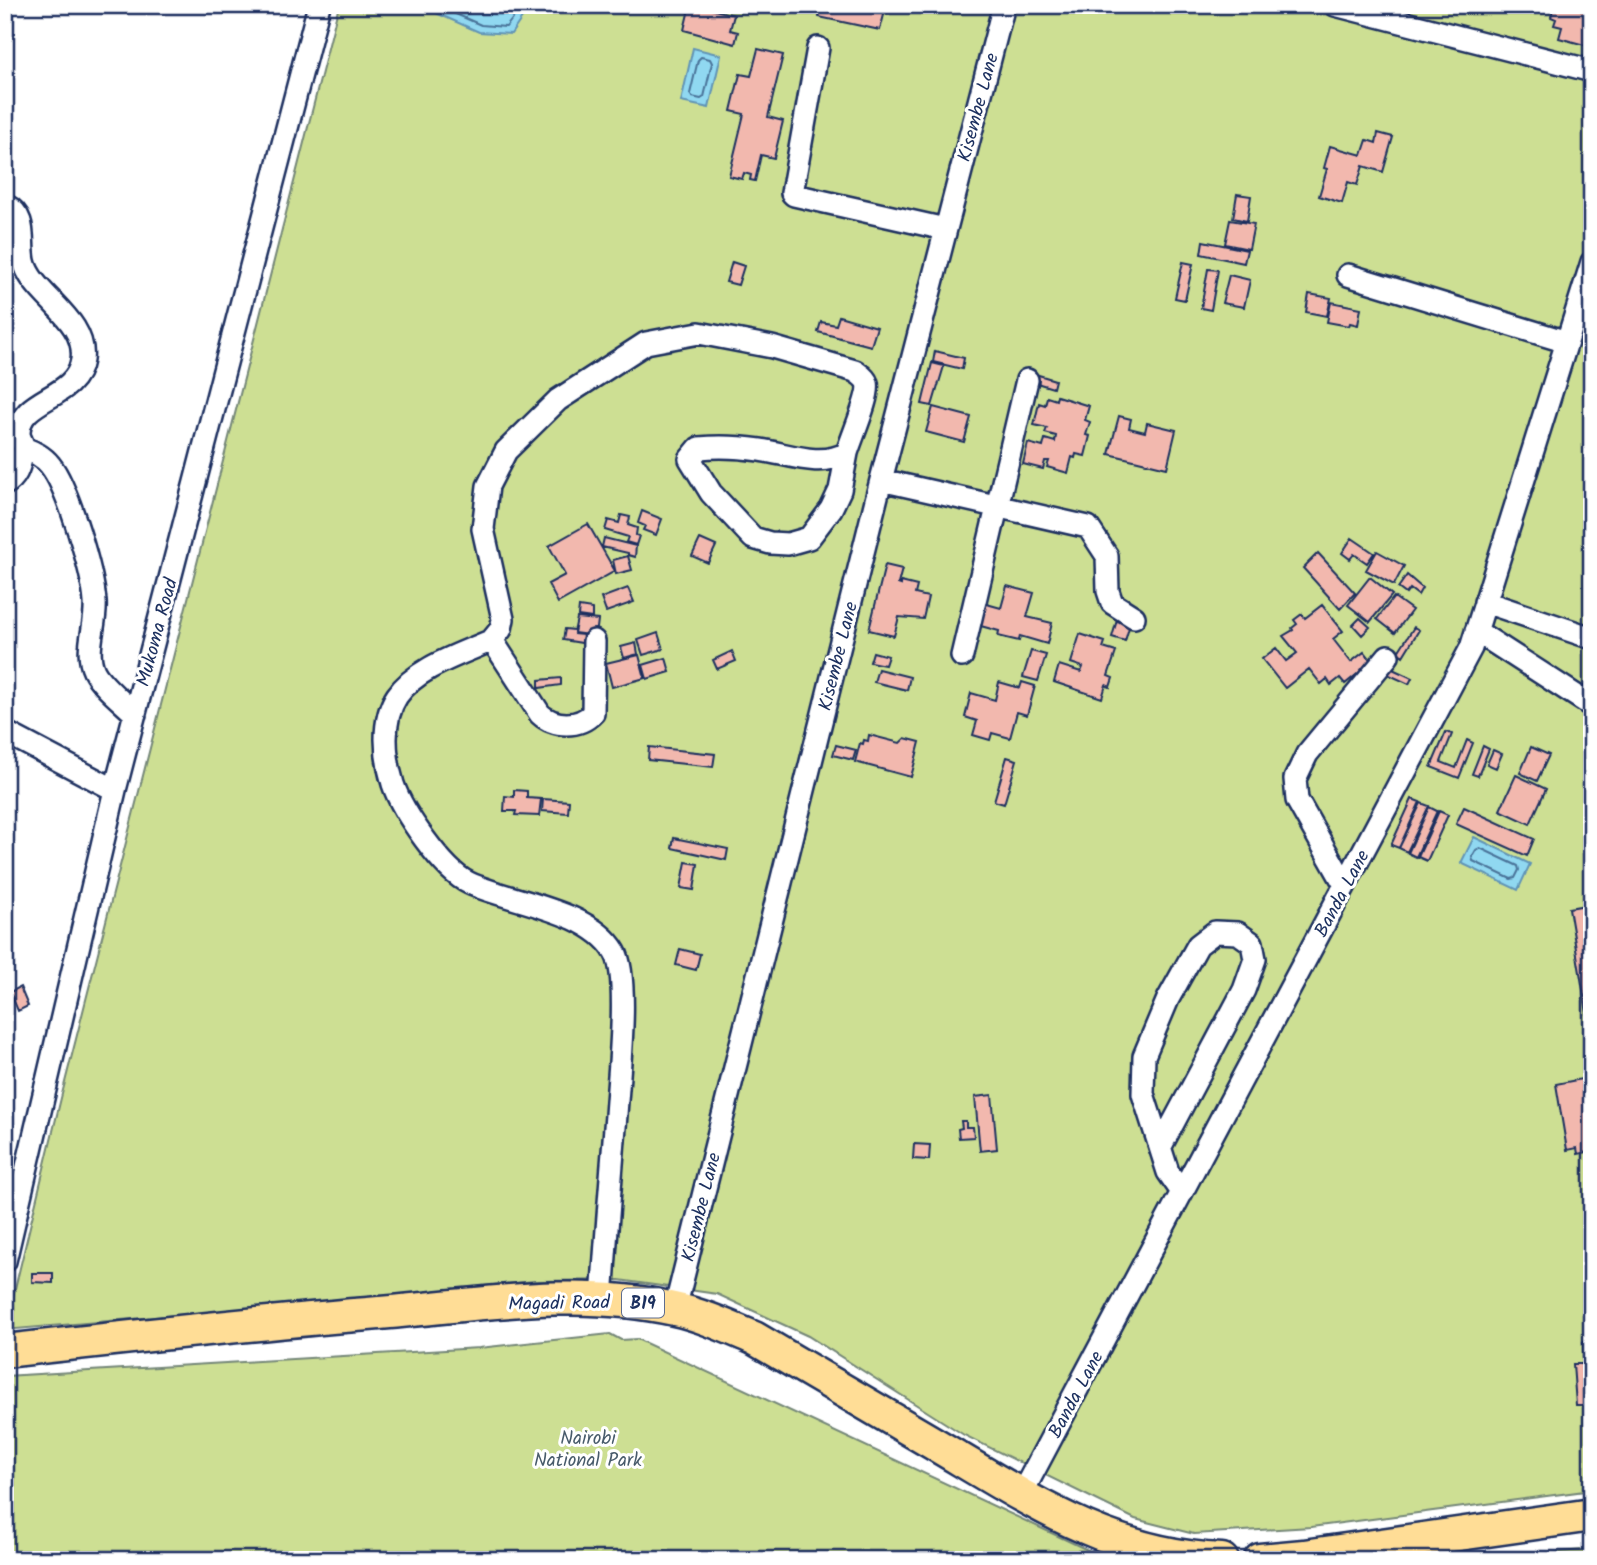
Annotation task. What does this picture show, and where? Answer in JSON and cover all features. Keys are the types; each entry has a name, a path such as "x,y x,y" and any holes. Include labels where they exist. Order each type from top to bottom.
{"highway":[{"name":"Magadi Road","path":"5,1351 282,1320 559,1298 675,1309 712,1320 754,1338 1021,1495 1089,1531 1138,1548 1222,1560"},
{"path":"1260,1560 1592,1515"}],"street":[{"name":"Mukoma Road","path":"6,1255 115,790 319,5"},
{"name":"Kisembe Lane","path":"675,1309 881,480 1004,5"},
{"path":"1335,5 1592,71"},
{"path":"818,48 792,193 946,229"},
{"path":"5,205 20,217 24,264 40,288 73,326 81,340 82,360 76,376 66,388 29,410 21,422 19,435 24,448 18,471 11,481 5,484"},
{"name":"Banda Lane","path":"1021,1495 1471,648 1592,262"},
{"path":"1348,275 1567,342"},
{"path":"602,1300 620,1050 622,975 616,952 599,934 579,922 456,876 425,841 394,786 386,754 389,716 397,696 416,678 492,640 501,629 503,620 483,529 488,486 506,451 558,400 646,343 699,333 772,348 855,371 868,384 867,399 847,453 840,490 831,509 809,538 788,544 753,538 711,493 690,459 699,448 718,446 761,450 811,460 835,460 847,453"},
{"path":"962,656 1027,380"},
{"path":"24,448 40,455 50,464 64,486 92,579 95,604 90,659 95,673 135,714"},
{"path":"881,480 1088,527 1107,556 1108,591 1112,603 1134,617"},
{"path":"1485,602 1592,638"},
{"path":"1476,631 1592,706"},
{"path":"492,640 540,714 547,721 558,724 587,719 593,713 594,641"},
{"path":"1345,885 1297,800 1295,779 1307,754 1388,656"},
{"path":"5,732 115,790"},
{"path":"1161,1146 1244,990 1255,959 1252,943 1238,933 1215,932 1198,946 1168,999 1144,1056 1143,1094 1168,1171 1182,1192"}],"green space":[{"path":"339,5 1592,5 1592,1490 1311,1527 1194,1534 1135,1519 964,1435 808,1336 717,1294 619,1280 534,1281 5,1330 61,1098"},
{"name":"Nairobi National Park","path":"610,1334 621,1340 637,1339 1109,1560 5,1560 5,1376 479,1348"},
{"path":"1592,1549 1592,1560 1477,1560"}],"water":[{"path":"418,5 531,5 511,34 479,32"},
{"path":"693,48 721,55 709,108 681,102"},
{"path":"1474,837 1530,864 1518,890 1461,863"}],"building":[{"path":"690,5 712,5 711,9 734,15 730,30 738,32 735,44 684,30"},
{"path":"821,5 858,5 885,11 880,30 819,17"},
{"path":"1554,5 1592,5 1592,21 1587,22 1592,23 1592,47 1559,38 1562,27 1554,25 1556,19 1551,17"},
{"path":"758,49 783,55 768,117 783,121 774,158 761,155 755,181 750,180 751,175 744,173 742,179 729,176 744,114 731,111 740,74 751,76"},
{"path":"1378,133 1393,137 1383,172 1363,166 1357,185 1348,182 1342,203 1319,196 1330,146 1362,155 1367,140 1376,143"},
{"path":"1237,194 1251,196 1247,221 1233,218"},
{"path":"1230,220 1254,224 1249,249 1225,244"},
{"path":"1203,241 1247,250 1244,263 1201,254"},
{"path":"732,262 744,266 738,285 726,282"},
{"path":"1183,262 1193,264 1185,300 1175,298"},
{"path":"1208,269 1218,270 1211,310 1201,308"},
{"path":"1229,275 1250,280 1244,307 1222,303"},
{"path":"1309,294 1331,298 1327,316 1306,312"},
{"path":"1331,302 1361,308 1358,325 1327,322"},
{"path":"839,316 877,327 871,346 818,332 821,322 836,325"},
{"path":"935,351 964,358 962,369 933,362"},
{"path":"932,363 944,366 932,406 922,404"},
{"path":"1032,373 1055,380 1053,388 1030,381"},
{"path":"1057,396 1089,406 1085,420 1090,422 1086,435 1090,436 1085,456 1076,454 1075,458 1072,457 1068,473 1047,467 1049,461 1045,461 1043,469 1023,464 1028,443 1043,447 1045,439 1055,442 1056,436 1045,433 1047,428 1034,425 1039,403 1045,405 1047,397 1056,400"},
{"path":"933,407 971,417 964,442 926,432"},
{"path":"1119,416 1131,419 1129,428 1145,432 1147,423 1176,430 1167,468 1109,454"},
{"path":"642,511 662,519 656,535 643,530 645,526 638,523"},
{"path":"621,515 630,517 628,525 637,528 636,535 639,536 636,545 626,542 628,537 605,530 608,520 619,523"},
{"path":"588,524 615,571 558,603 548,584 565,575 549,546"},
{"path":"604,538 636,546 635,557 602,547"},
{"path":"1352,538 1374,553 1367,563 1354,554 1350,559 1342,553"},
{"path":"700,539 716,546 708,563 692,556"},
{"path":"1377,551 1404,566 1394,585 1366,570"},
{"path":"1318,553 1355,593 1340,609 1303,568"},
{"path":"628,556 632,570 616,574 613,560"},
{"path":"885,565 902,569 898,584 901,585 901,582 917,586 915,594 928,597 923,619 899,617 894,636 869,630"},
{"path":"1407,575 1422,588 1418,595 1410,589 1406,594 1398,588"},
{"path":"1370,577 1392,595 1370,622 1348,605"},
{"path":"1007,586 1034,593 1027,617 1052,623 1047,644 1020,636 1019,641 998,636 999,631 977,625 983,603 1001,608"},
{"path":"628,588 634,602 606,612 601,598"},
{"path":"1394,597 1412,610 1395,633 1377,619"},
{"path":"1322,605 1343,631 1333,639 1351,662 1364,652 1372,662 1345,684 1340,678 1331,685 1327,679 1321,684 1309,669 1285,688 1262,659 1276,648 1286,661 1297,653 1283,636 1293,630 1297,624 1294,620 1302,614 1305,618"},
{"path":"579,607 592,609 592,618 578,616"},
{"path":"577,618 598,620 596,636 574,633"},
{"path":"1360,618 1370,627 1362,635 1353,625"},
{"path":"1117,620 1130,624 1125,641 1112,637"},
{"path":"1414,627 1419,630 1403,656 1398,652"},
{"path":"565,629 583,635 582,643 563,640"},
{"path":"658,633 663,649 643,655 638,640"},
{"path":"1080,634 1105,642 1103,648 1116,652 1108,676 1113,678 1110,687 1106,685 1102,698 1054,682 1059,665 1081,672 1083,667 1071,663"},
{"path":"636,643 638,654 624,658 621,647"},
{"path":"732,651 736,661 717,669 713,660"},
{"path":"1031,651 1046,655 1038,681 1023,677"},
{"path":"873,652 888,656 885,665 870,662"},
{"path":"639,655 645,678 612,687 606,663"},
{"path":"666,658 670,672 647,679 643,665"},
{"path":"1386,666 1412,678 1409,684 1383,672"},
{"path":"878,669 910,677 907,690 874,682"},
{"path":"561,678 561,685 539,688 539,680"},
{"path":"999,682 1020,688 1022,682 1035,686 1027,715 1017,712 1010,738 992,733 990,740 973,735 977,721 965,717 971,693 995,700"},
{"path":"1446,732 1452,734 1441,762 1456,768 1467,740 1473,743 1459,778 1431,767"},
{"path":"869,735 900,743 905,738 920,742 911,777 855,762 860,743 868,741"},
{"path":"836,745 856,750 853,760 833,755"},
{"path":"1483,746 1489,749 1478,776 1472,774"},
{"path":"649,747 715,754 713,767 648,760"},
{"path":"1531,747 1549,755 1537,781 1520,773"},
{"path":"1493,750 1502,754 1496,768 1487,764"},
{"path":"1007,757 1017,760 1004,804 994,801"},
{"path":"1516,775 1546,789 1530,824 1500,810"},
{"path":"514,790 527,791 527,798 541,799 539,816 515,815 516,811 504,811 505,796 514,797"},
{"path":"543,799 569,801 568,813 542,811"},
{"path":"1412,799 1420,802 1399,848 1391,845"},
{"path":"1421,803 1429,806 1407,852 1399,848"},
{"path":"1429,807 1437,811 1416,857 1408,853"},
{"path":"1464,807 1534,839 1527,856 1456,824"},
{"path":"1439,811 1448,815 1427,861 1418,857"},
{"path":"674,838 728,849 726,860 672,848"},
{"path":"686,862 698,864 694,890 681,888"},
{"path":"1592,904 1592,1043 1569,908"},
{"path":"680,949 700,954 696,970 676,965"},
{"path":"20,987 28,1006 18,1011 10,992"},
{"path":"1592,1077 1592,1151 1578,1154 1577,1148 1567,1150 1556,1084"},
{"path":"992,1095 997,1149 980,1151 975,1097"},
{"path":"961,1121 966,1121 966,1127 973,1127 974,1137 959,1138"},
{"path":"914,1144 930,1145 929,1160 913,1159"},
{"path":"32,1273 53,1273 53,1283 32,1282"},
{"path":"1592,1341 1592,1405 1576,1405 1573,1364 1584,1364 1583,1342"}]}
